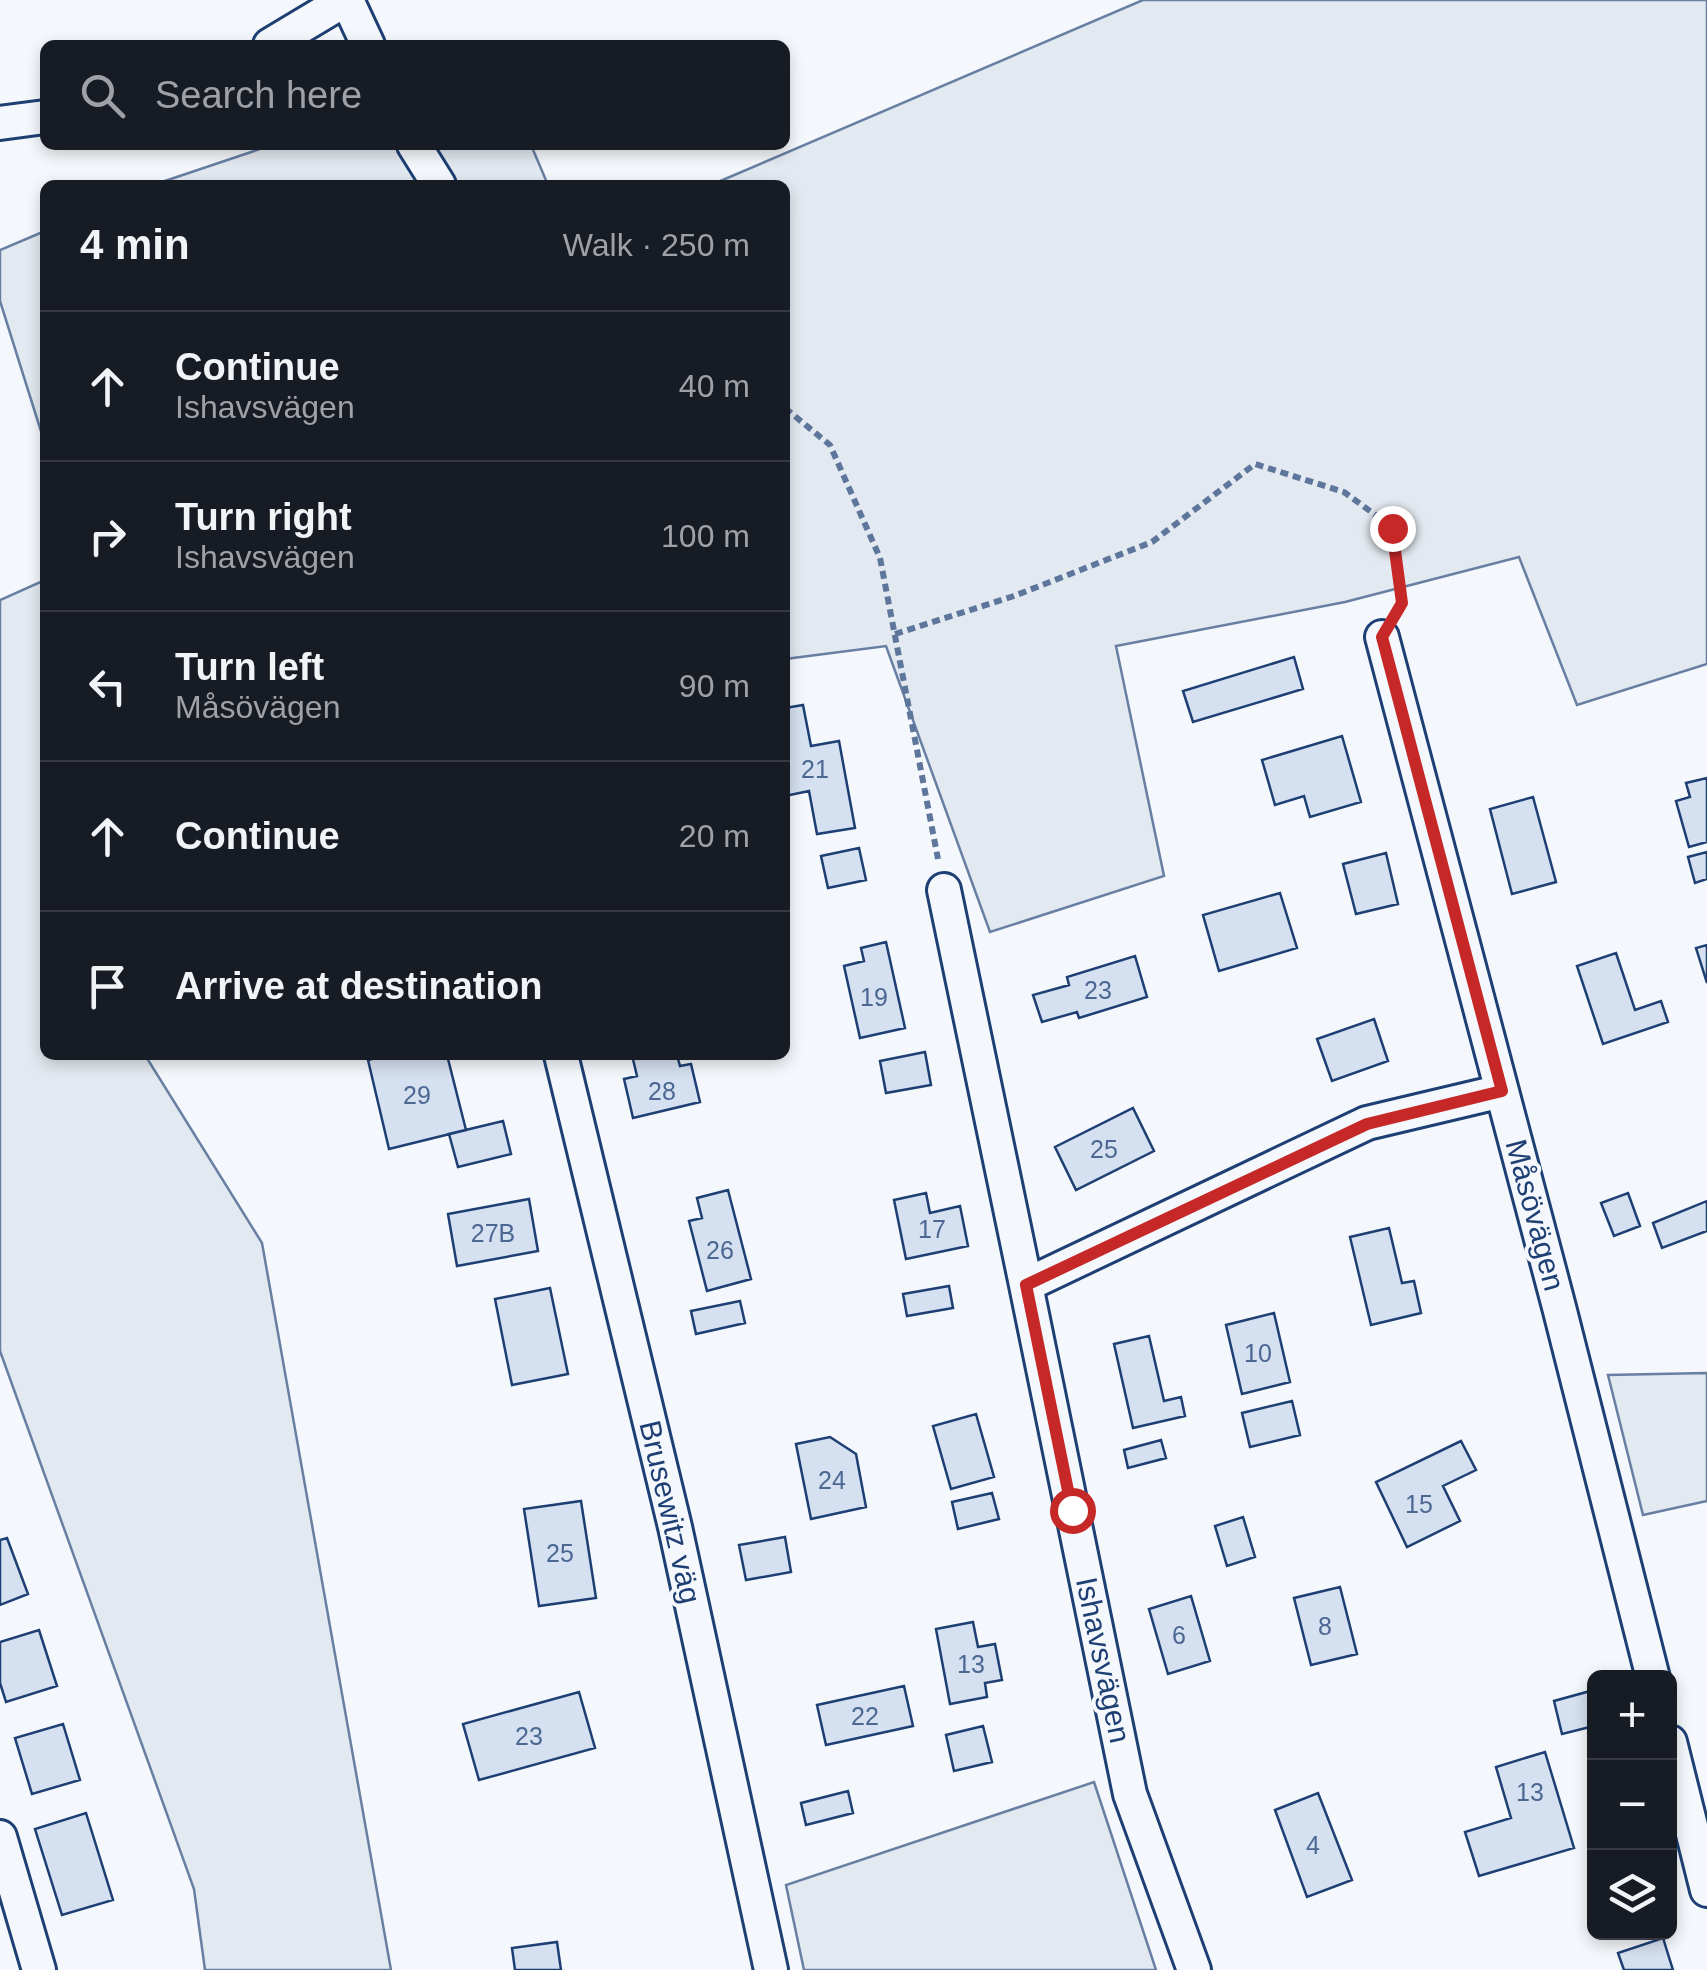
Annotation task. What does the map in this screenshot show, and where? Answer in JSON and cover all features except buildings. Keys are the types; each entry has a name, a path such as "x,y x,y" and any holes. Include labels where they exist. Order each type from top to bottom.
{"street":[{"path":"278,40 346,0 366,40"},
{"path":"0,124 40,118"},
{"path":"417,150 436,180"},
{"name":"Måsövägen","path":"1382,637 1651,1670"},
{"name":"Ishavsvägen","path":"944,890 1130,1794 1194,1970"},
{"name":"Brusewitz väg","path":"562,1060 675,1527 771,1970"},
{"path":"1026,1285 1367,1124 1502,1091"},
{"path":"1674,1760 1707,1890"},
{"path":"0,1837 38,1970"}],"path":[{"path":"790,412 830,445 880,558 944,890"},
{"path":"895,634 1014,596 1152,542 1256,464 1344,492 1392,528 1402,603 1382,637"}],"shaded area":[{"path":"1143,0 1707,0 1707,664 1577,705 1519,557 1345,602 1116,646 1164,876 990,932 886,646 790,658 790,180 723,180"},
{"path":"257,150 533,150 546,180 168,180"},
{"path":"40,233 40,428 0,301 0,250"},
{"path":"40,582 40,1060 148,1060 262,1243 391,1970 205,1970 194,1889 0,1351 0,600"},
{"path":"1707,1373 1707,1501 1643,1515 1608,1375"},
{"path":"1094,1782 1156,1970 804,1970 786,1885"}],"route":[{"path":"1072,1510 1026,1285 1367,1124 1502,1091 1382,637 1402,603 1392,528"}]}
